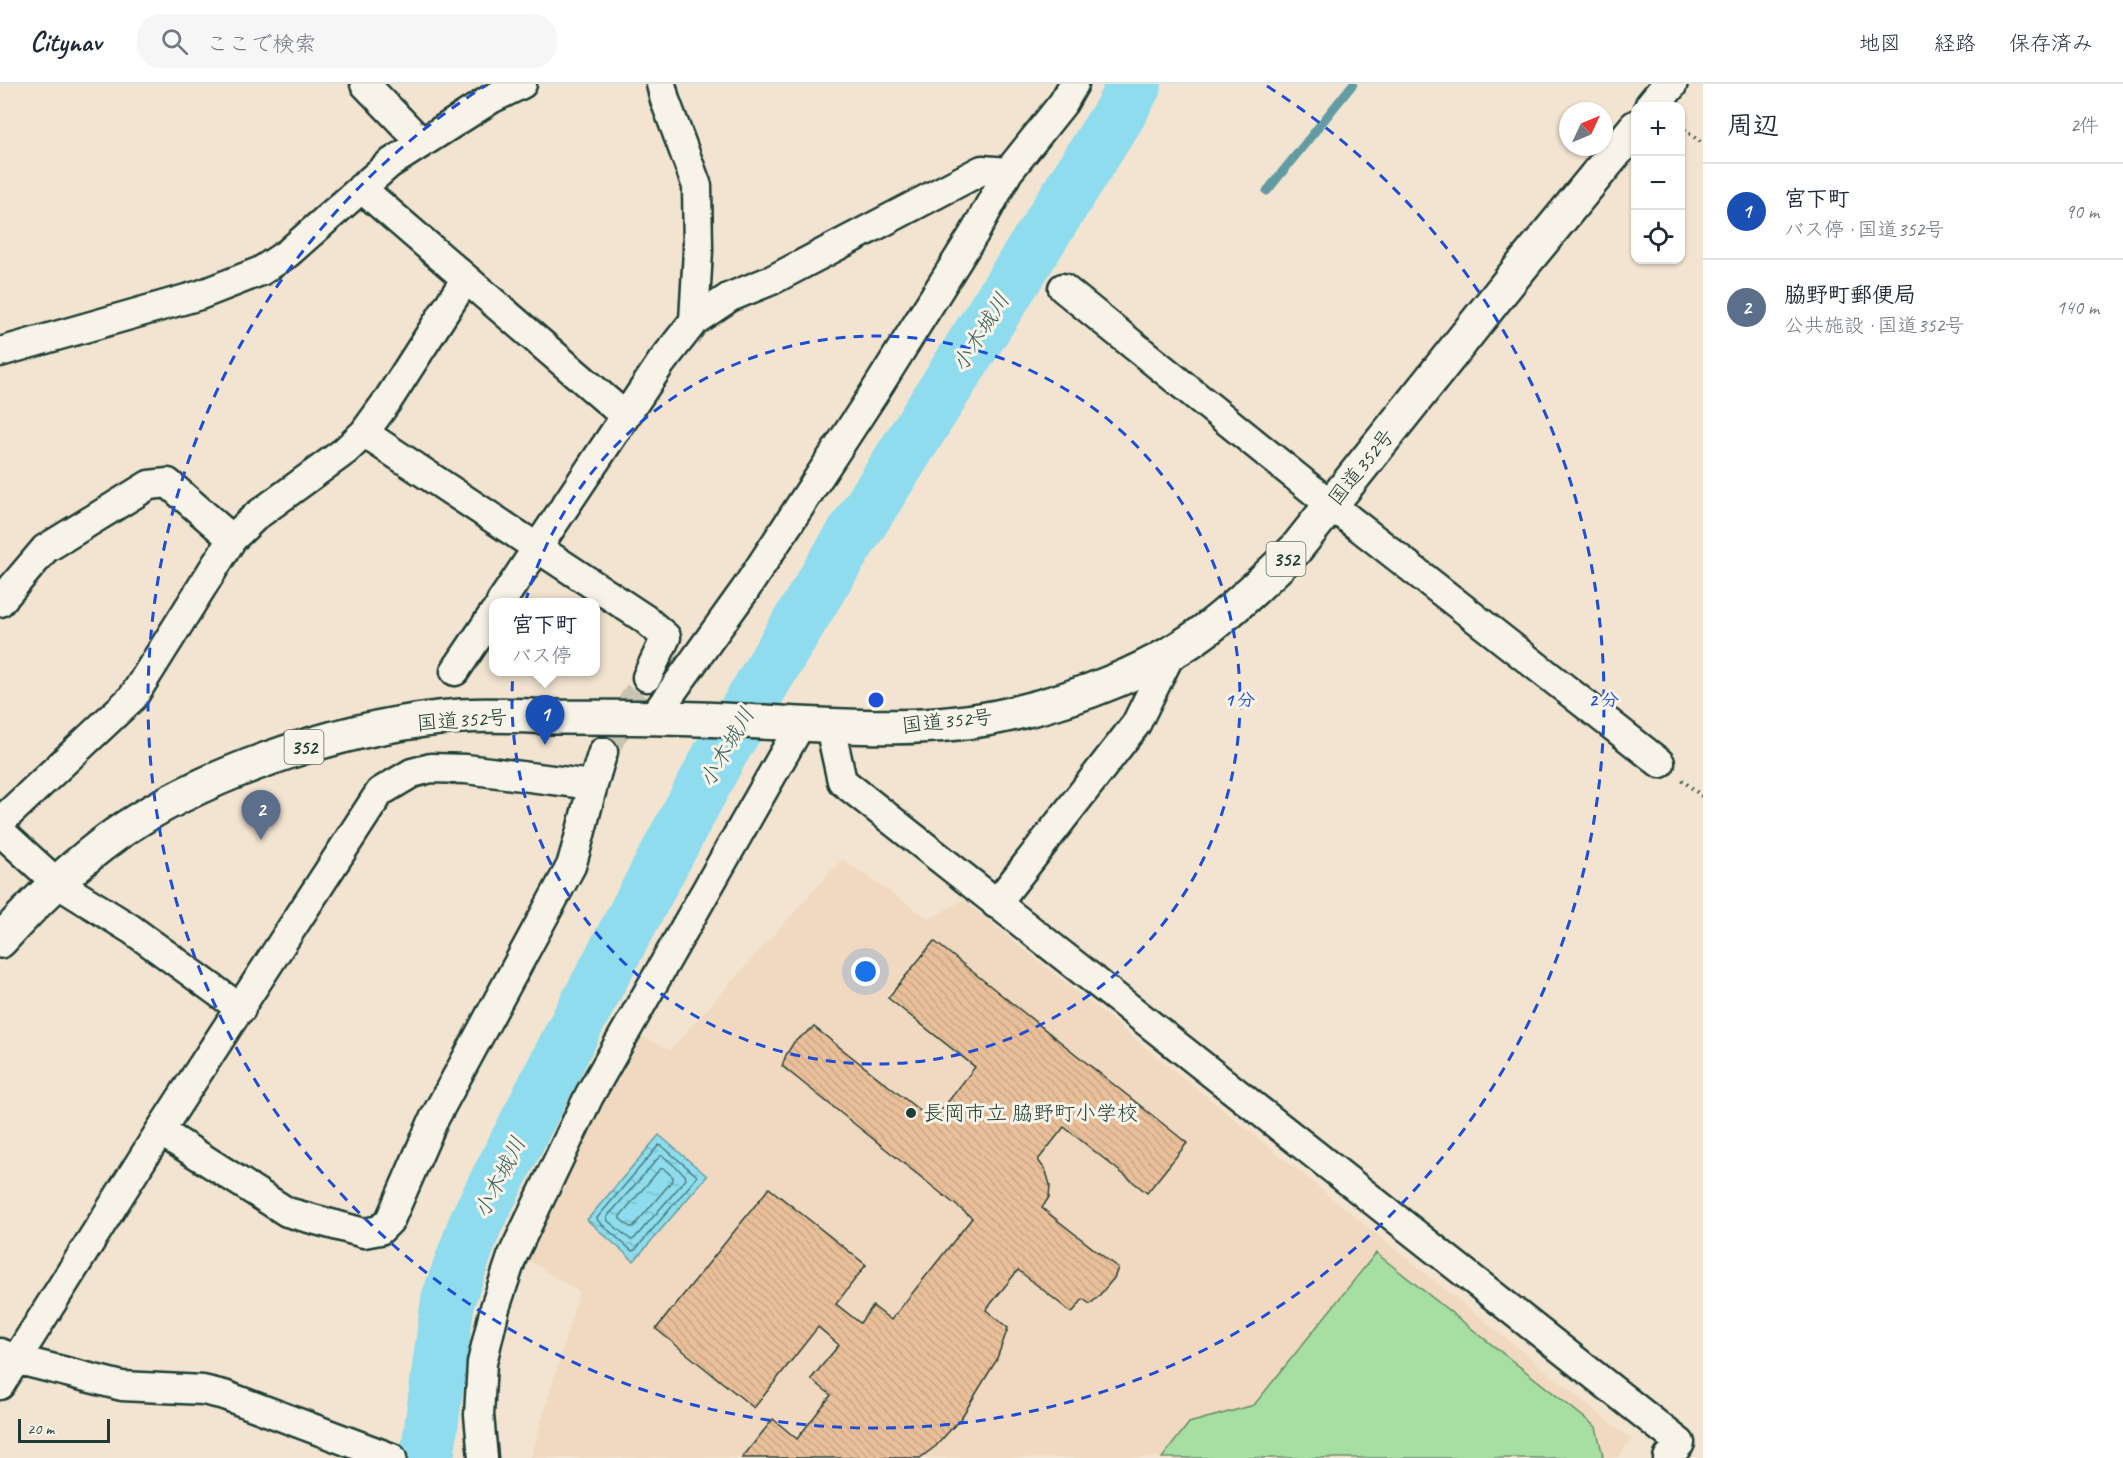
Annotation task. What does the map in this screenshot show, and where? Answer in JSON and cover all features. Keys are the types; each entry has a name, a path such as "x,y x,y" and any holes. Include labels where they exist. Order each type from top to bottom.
{"highway":[{"name":"国道352号","path":"0,941 57,883 114,836 168,802 225,776 327,740 376,728 440,718 484,716 660,718 907,726 958,723 1012,714 1073,696 1117,679 1171,653 1209,628 1295,550 1631,132"}],"street":[{"path":"365,84 421,142"},
{"path":"0,352 200,295 261,271 288,253 388,164 491,99 522,84"},
{"path":"661,84 697,186 698,249 694,321"},
{"path":"660,718 874,393 975,232 1008,172 1063,103 1074,84"},
{"path":"504,598 661,363 694,321 730,297 772,280 982,170 1008,172"},
{"path":"361,188 465,280 626,416"},
{"path":"0,822 133,697 232,539 256,516 345,451 364,433 388,400 465,280"},
{"path":"1062,288 1331,505 1660,763"},
{"path":"364,433 645,619 666,637 648,677"},
{"path":"0,602 45,549 149,485 168,483 232,539"},
{"path":"455,671 489,621"},
{"path":"996,904 1136,724 1171,653"},
{"path":"483,1458 478,1415 482,1364 495,1308 512,1257 589,1096 802,724 842,782 1680,1443 1668,1458"},
{"path":"160,1131 287,1212 364,1233 380,1230 397,1208 435,1119 571,866 603,752"},
{"path":"0,1385 8,1356 242,1008 381,779 431,768 466,769 592,785"},
{"path":"0,831 57,883 131,929 242,1008"},
{"path":"8,1356 122,1386 203,1390 224,1395 377,1455"}],"path":[{"path":"1685,130 1703,144"}],"shaded area":[{"name":"長岡市立 脇野町小学校","path":"842,859 929,919 963,900 1632,1440 1617,1458 531,1458 579,1292 526,1259 560,1176 638,1034 670,1050"}],"green space":[{"path":"1376,1253 1596,1427 1603,1456 1601,1458 1162,1458 1189,1423 1254,1405"}],"water":[{"path":"659,1135 707,1176 634,1261 587,1220"}],"building":[{"path":"934,941 1187,1143 1147,1193 1064,1127 1038,1160 1046,1171 1050,1185 1049,1197 1042,1208 1118,1268 1114,1278 1090,1304 1083,1299 1072,1313 1018,1270 986,1310 1008,1328 996,1361 961,1418 936,1446 920,1458 742,1458 773,1419 797,1439 831,1395 811,1379 839,1345 818,1327 754,1408 656,1329 769,1188 866,1265 836,1304 860,1323 873,1306 891,1320 972,1218 782,1066 794,1042 814,1027 933,1121 975,1067 888,998"}],"waterway":[{"name":"小木城川","path":"427,1458 448,1300 476,1222 577,1023 719,756 828,574 1119,114 1135,84"},
{"path":"1267,191 1353,84"}],"tunnel":[{"path":"603,752 647,677"}],"place":[{"name":"宮下町","path":"545,745"},
{"name":"脇野町郵便局","path":"261,840"},
{"name":"長岡市立 脇野町小学校","path":"911,1113"}]}
